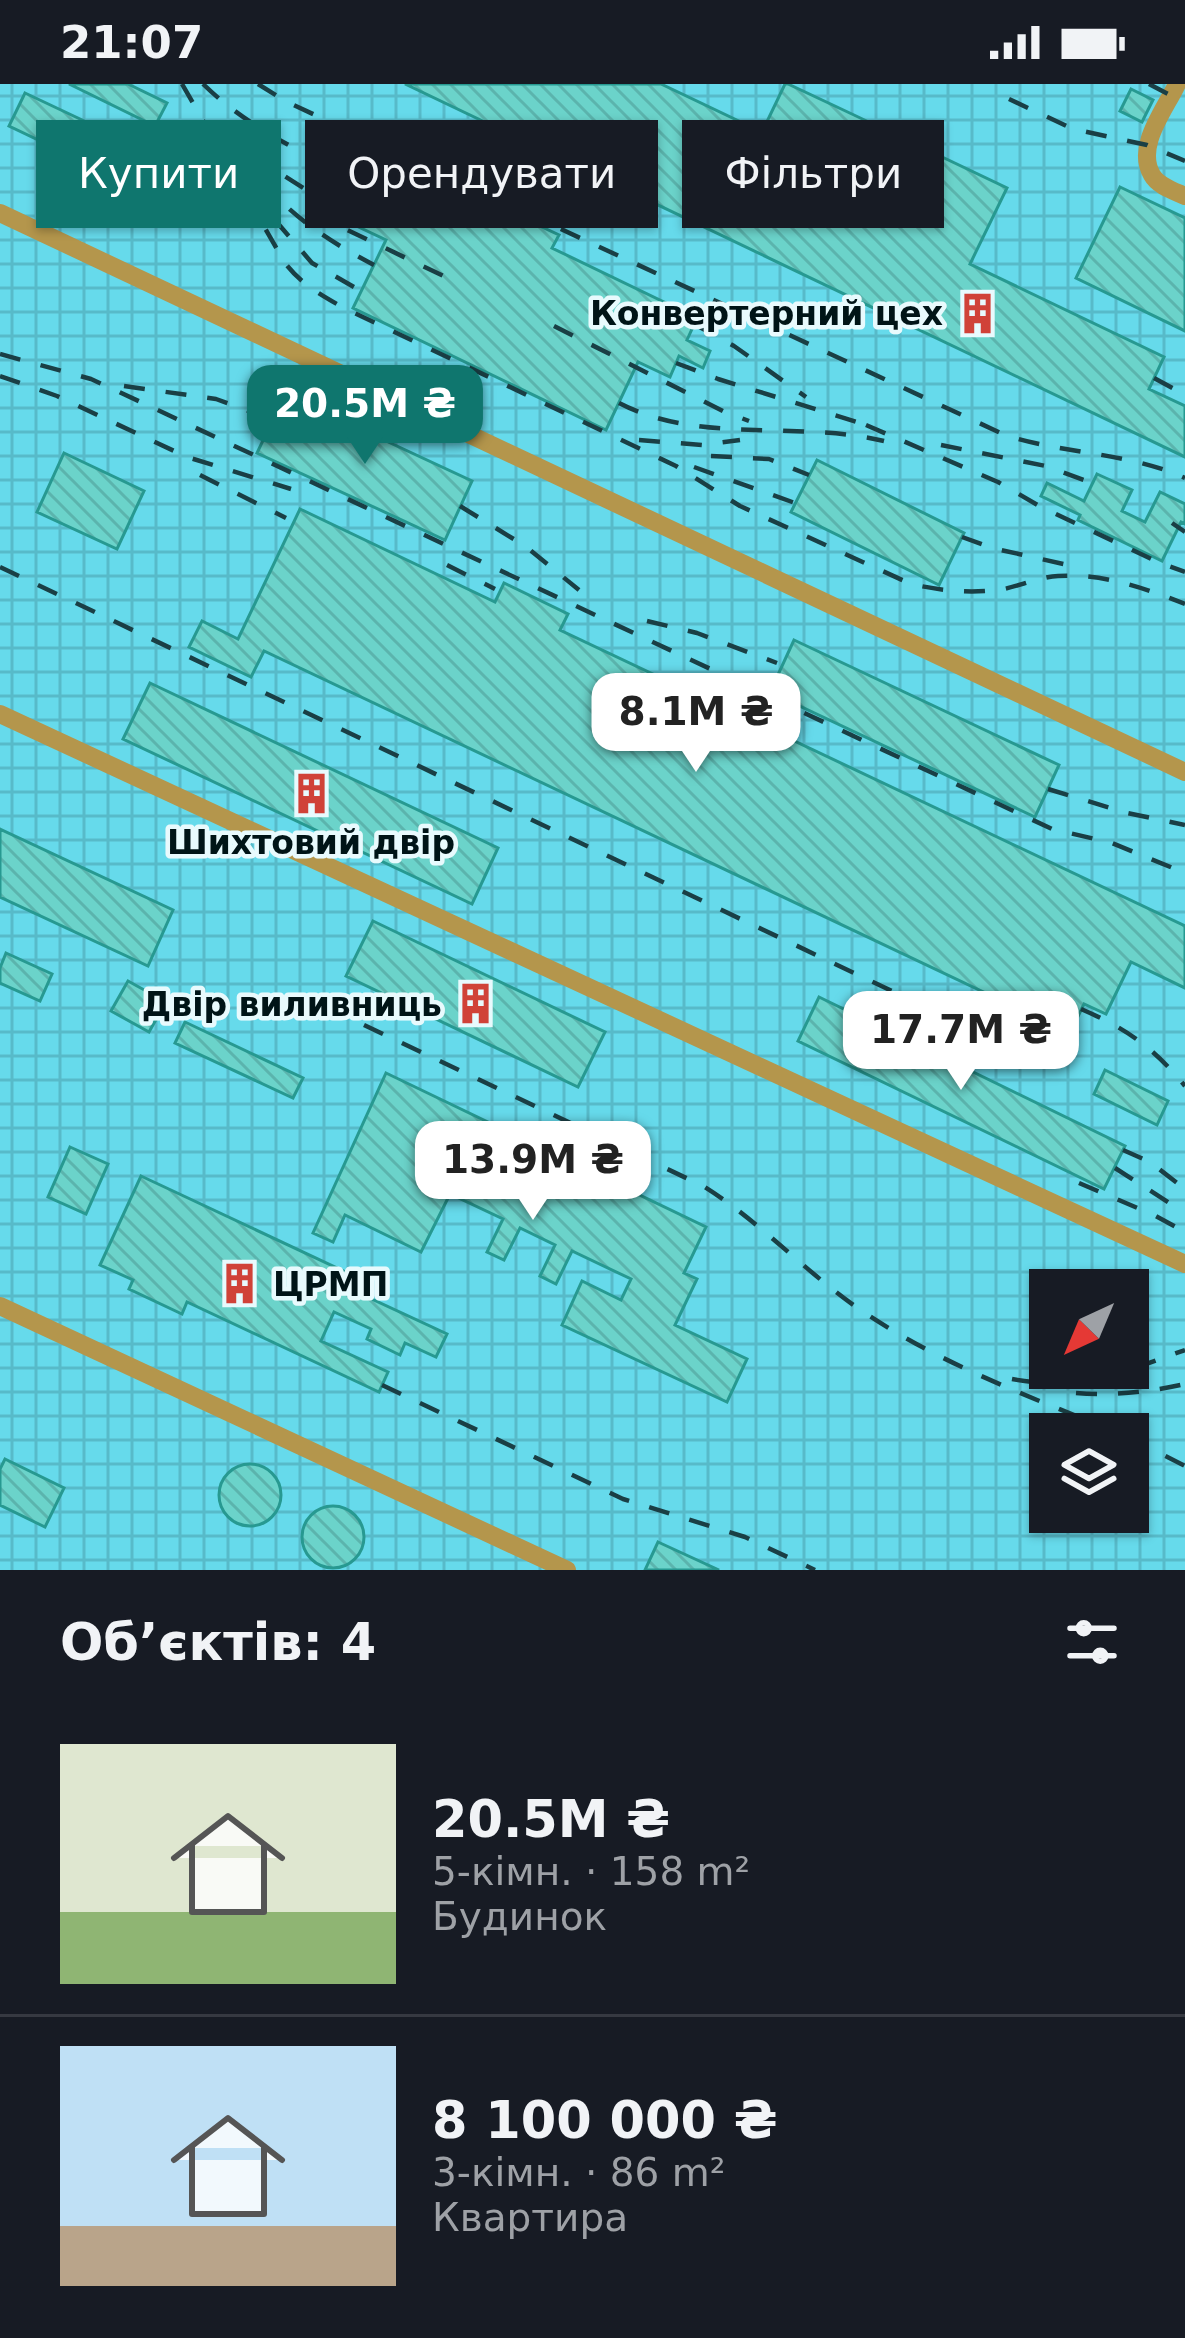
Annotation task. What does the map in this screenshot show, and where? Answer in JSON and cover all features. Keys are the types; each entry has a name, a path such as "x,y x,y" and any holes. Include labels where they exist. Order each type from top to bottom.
{"lane":[{"path":"1177,84 1147,145 1152,176 1185,196"},
{"path":"0,213 1185,772"},
{"path":"0,714 1185,1264"},
{"path":"0,1306 567,1570"}],"shaded area":[{"path":"0,84 1185,84 1185,1570 0,1570"}],"building":[{"path":"69,84 128,84 167,103 158,120 143,120"},
{"name":"Конвертерний цех","path":"405,84 661,84 737,120 682,120 682,216 658,205 658,120 480,120"},
{"name":"Конвертерний цех","path":"788,84 864,120 768,120"},
{"path":"1131,89 1153,100 1142,122 1120,111"},
{"path":"25,93 82,120 36,120 36,139 9,126"},
{"name":"Конвертерний цех","path":"944,158 1007,188 970,264 1164,357 1149,389 1185,406 1185,457 706,228 944,228"},
{"path":"1120,187 1185,218 1185,331 1076,278"},
{"path":"361,228 544,228 559,235 552,248 697,318 687,340 710,351 703,368 679,356 670,377 638,362 606,430 353,308 386,240"},
{"path":"285,394 472,481 445,540 257,453"},
{"path":"64,453 144,491 117,549 37,512"},
{"path":"817,460 964,533 939,585 791,512"},
{"path":"1097,474 1132,490 1122,511 1145,522 1160,492 1185,504 1185,524 1181,522 1162,561 1078,520 1080,515 1041,496 1047,483 1084,501"},
{"path":"300,509 495,602 504,583 568,614 560,630 1185,926 1185,988 1131,962 1106,1014 1084,1004 1070,1033 264,651 251,677 189,647 202,621 238,639"},
{"path":"794,640 1059,765 1035,817 770,692"},
{"name":"Шихтовий двір","path":"150,683 498,848 472,904 123,739"},
{"path":"0,829 173,910 148,966 0,897"},
{"name":"Двір виливниць","path":"373,921 605,1032 578,1087 346,976"},
{"path":"6,953 52,974 40,1001 0,983"},
{"path":"128,981 166,1002 149,1032 111,1011"},
{"path":"819,997 1125,1146 1104,1189 798,1041"},
{"path":"185,1022 303,1078 293,1098 175,1043"},
{"path":"1105,1070 1168,1101 1157,1125 1094,1094"},
{"path":"386,1073 706,1227 684,1273 697,1279 675,1325 747,1359 727,1402 562,1325 582,1281 621,1300 631,1279 572,1251 556,1284 540,1276 555,1245 520,1228 504,1260 487,1252 503,1219 450,1194 421,1252 345,1215 333,1242 313,1233"},
{"path":"70,1147 108,1164 86,1214 48,1197"},
{"name":"ЦРМП","path":"141,1176 352,1275 346,1287 447,1334 436,1357 405,1343 400,1355 367,1339 371,1329 334,1312 321,1341 388,1372 379,1392 187,1302 182,1314 129,1289 133,1280 100,1265"},
{"path":"5,1459 64,1488 45,1527 0,1505 0,1469"},
{"path":"250,1464 272,1473 281,1495 272,1517 250,1526 228,1517 219,1495 228,1473"},
{"path":"333,1506 355,1515 364,1537 355,1559 333,1568 311,1559 302,1537 311,1515"},
{"path":"658,1542 719,1570 645,1570"}],"railway":[{"path":"182,84 285,263 319,294 344,308 676,466 740,506 911,584 980,591 1051,577 1091,577 1139,587 1185,604"},
{"path":"203,84 248,120 305,154"},
{"path":"258,84 287,102 1005,435 1141,463 1185,478"},
{"path":"1149,84 1185,103"},
{"path":"1009,99 1073,129 1147,145 1185,161"},
{"path":"281,174 305,189"},
{"path":"281,200 332,241 374,265"},
{"path":"281,227 312,263 361,291"},
{"path":"343,228 456,282"},
{"path":"694,324 806,397"},
{"path":"554,326 749,421"},
{"path":"0,354 91,379 1052,829 1112,843 1185,873"},
{"path":"676,363 870,426"},
{"path":"0,376 57,396 187,457 291,489"},
{"path":"1154,378 1185,395"},
{"path":"124,386 216,399 270,419"},
{"path":"619,403 682,424 884,441"},
{"path":"866,425 1185,572"},
{"path":"639,440 702,445 740,440"},
{"path":"941,445 1046,466 1092,483"},
{"path":"711,456 769,459 809,475"},
{"path":"694,467 795,503"},
{"path":"200,475 286,518"},
{"path":"460,506 525,546 579,590"},
{"path":"1172,523 1185,532"},
{"path":"962,537 1077,567"},
{"path":"447,565 495,589"},
{"path":"0,567 953,1020"},
{"path":"647,621 697,633 777,663"},
{"path":"1048,789 1185,825"},
{"path":"1081,1009 1138,1040 1185,1086"},
{"path":"364,1025 703,1186 841,1296 892,1330 988,1379 1070,1413"},
{"path":"1123,1150 1150,1162 1185,1189"},
{"path":"1115,1168 1185,1213"},
{"path":"1079,1183 1185,1232"},
{"path":"1012,1379 1080,1381 1185,1350"},
{"path":"1076,1393 1131,1393 1185,1384"},
{"path":"382,1385 623,1499 745,1537 815,1570"},
{"path":"1149,1448 1185,1466"}],"place":[{"name":"Конвертерний цех","path":"977,313"},
{"name":"Шихтовий двір","path":"311,794"},
{"name":"Двір виливниць","path":"476,1004"},
{"name":"ЦРМП","path":"239,1284"}]}
